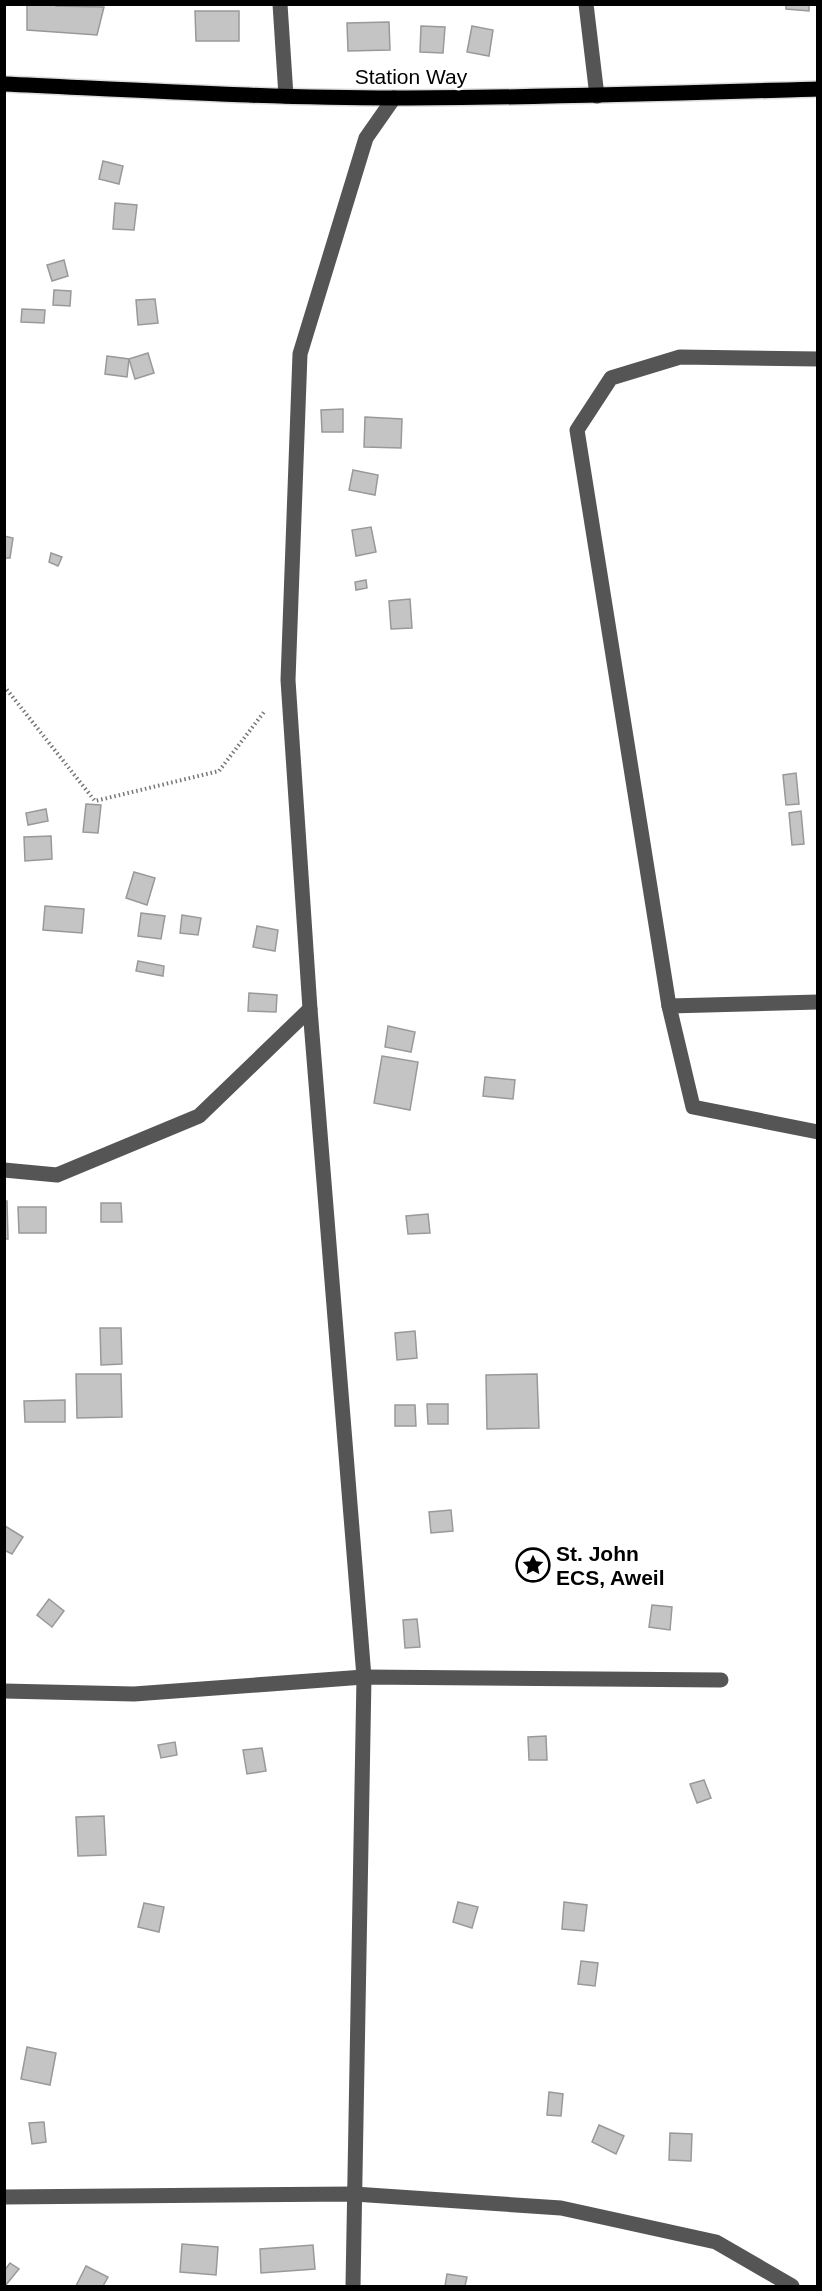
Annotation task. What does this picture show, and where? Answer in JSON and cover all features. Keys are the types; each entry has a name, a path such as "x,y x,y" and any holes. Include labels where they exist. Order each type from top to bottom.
{"main road":[{"name":"Station Way","path":"4,84 286,96 394,98 597,96 818,89"}],"street":[{"path":"280,4 286,96"},
{"path":"586,4 597,96"},
{"path":"353,2286 364,1677 310,1009 288,680 300,354 366,138 394,98"},
{"path":"818,359 680,357 611,378 577,430 669,1006 693,1107 818,1132"},
{"path":"669,1006 818,1002"},
{"path":"4,1170 57,1175 199,1116 310,1009"},
{"path":"4,1691 134,1694 364,1677 721,1680"},
{"path":"4,2197 354,2194 561,2208 716,2242 792,2286"}],"path":[{"path":"4,686 95,801 219,771 288,680"}],"building":[{"path":"27,4 104,7 97,35 27,30"},
{"path":"786,4 809,4 809,11 786,9"},
{"path":"195,11 239,11 239,41 196,41"},
{"path":"389,22 390,50 348,51 347,23"},
{"path":"421,26 445,27 443,53 420,52"},
{"path":"472,26 493,30 489,56 467,52"},
{"path":"103,161 123,166 119,184 99,179"},
{"path":"115,203 137,205 134,230 113,229"},
{"path":"64,260 68,276 52,281 47,265"},
{"path":"54,290 71,291 70,306 53,305"},
{"path":"155,299 158,323 138,325 136,300"},
{"path":"22,309 45,310 44,323 21,322"},
{"path":"148,353 154,373 135,379 129,359"},
{"path":"107,356 129,359 127,377 105,374"},
{"path":"343,409 343,432 322,432 321,410"},
{"path":"365,417 402,419 401,448 364,447"},
{"path":"353,470 378,475 375,495 349,490"},
{"path":"371,527 376,552 356,556 352,530"},
{"path":"4,536 13,538 10,558 4,558"},
{"path":"51,553 62,557 58,566 49,562"},
{"path":"366,580 367,588 356,590 355,582"},
{"path":"410,599 412,628 391,629 389,601"},
{"path":"796,773 799,804 786,805 783,775"},
{"path":"86,804 101,805 98,833 83,832"},
{"path":"46,809 48,821 28,825 26,813"},
{"path":"801,811 804,844 792,845 789,813"},
{"path":"51,836 52,859 25,861 24,837"},
{"path":"134,872 155,878 147,905 126,898"},
{"path":"45,906 84,909 82,933 43,930"},
{"path":"141,913 165,916 161,939 138,936"},
{"path":"182,915 201,918 198,935 180,933"},
{"path":"257,926 278,930 275,951 253,947"},
{"path":"138,961 164,966 163,976 136,971"},
{"path":"249,993 277,995 276,1012 248,1011"},
{"path":"388,1026 415,1032 411,1052 385,1047"},
{"path":"382,1056 418,1062 410,1110 374,1103"},
{"path":"485,1077 515,1080 513,1099 483,1096"},
{"path":"4,1201 7,1201 8,1239 4,1239"},
{"path":"101,1203 121,1203 122,1222 101,1222"},
{"path":"18,1207 46,1207 46,1233 19,1233"},
{"path":"428,1214 430,1233 408,1234 406,1216"},
{"path":"100,1328 121,1328 122,1364 101,1365"},
{"path":"415,1331 417,1358 397,1360 395,1333"},
{"path":"76,1374 121,1374 122,1417 77,1418"},
{"path":"537,1374 539,1428 487,1429 486,1375"},
{"path":"65,1400 65,1422 25,1422 24,1401"},
{"path":"427,1404 448,1404 448,1424 428,1424"},
{"path":"395,1405 415,1405 416,1426 395,1426"},
{"path":"451,1510 453,1531 431,1533 429,1512"},
{"path":"5,1526 23,1537 12,1554 4,1550"},
{"path":"49,1599 64,1611 52,1627 37,1615"},
{"path":"652,1605 672,1607 670,1630 649,1627"},
{"path":"417,1619 420,1647 405,1648 403,1620"},
{"path":"546,1736 547,1760 529,1760 528,1737"},
{"path":"175,1742 177,1755 161,1758 158,1745"},
{"path":"262,1748 266,1771 247,1774 243,1750"},
{"path":"704,1780 711,1798 697,1803 690,1784"},
{"path":"104,1816 106,1855 78,1856 76,1817"},
{"path":"458,1902 478,1907 472,1928 453,1922"},
{"path":"564,1902 587,1905 584,1931 562,1929"},
{"path":"144,1903 164,1907 159,1932 138,1927"},
{"path":"581,1961 598,1963 595,1986 578,1984"},
{"path":"27,2047 56,2053 50,2085 21,2079"},
{"path":"549,2092 563,2094 561,2116 547,2115"},
{"path":"44,2122 46,2142 32,2144 29,2123"},
{"path":"599,2125 624,2136 616,2154 592,2142"},
{"path":"670,2133 692,2134 691,2161 669,2160"},
{"path":"182,2244 218,2247 216,2275 180,2272"},
{"path":"313,2245 315,2269 261,2273 260,2249"},
{"path":"10,2263 19,2269 5,2286 4,2271"},
{"path":"86,2266 108,2277 103,2286 76,2286"},
{"path":"447,2274 467,2277 465,2286 445,2286"}],"place":[{"name":"St. John ECS, Aweil","path":"533,1565"}]}
